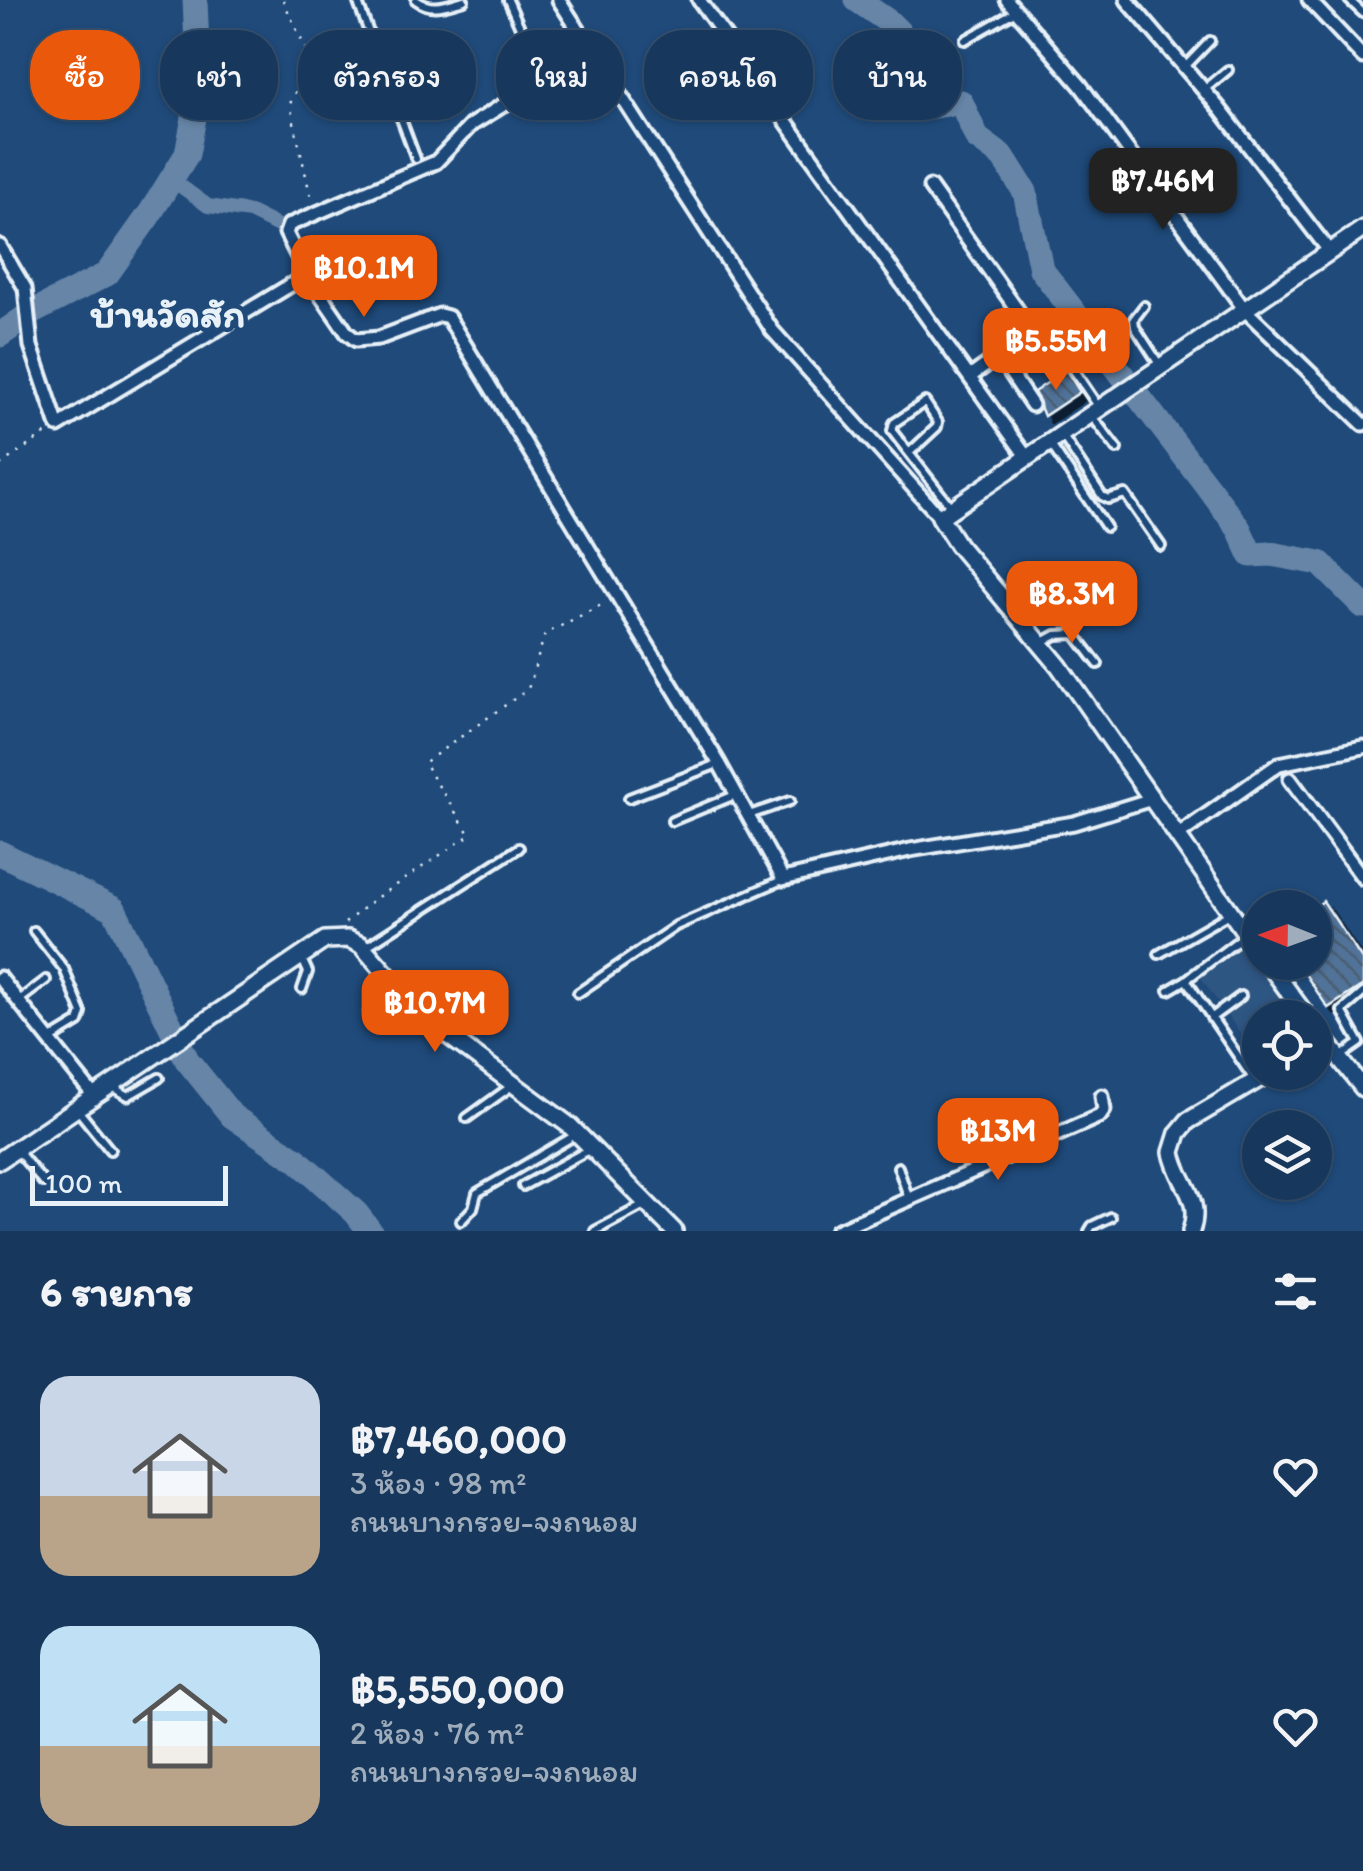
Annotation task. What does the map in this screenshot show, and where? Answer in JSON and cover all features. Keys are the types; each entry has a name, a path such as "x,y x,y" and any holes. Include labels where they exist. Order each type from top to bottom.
{"street":[{"path":"559,0 579,30"},
{"path":"700,0 1026,456"},
{"path":"1006,0 1081,86 1245,310 1363,424"},
{"path":"1309,0 1363,57"},
{"path":"1135,3 1330,252"},
{"path":"624,101 772,330 945,512 958,545 1042,643 1242,930"},
{"path":"496,110 471,125 436,162 286,228 307,275 356,340 379,338 440,314 448,317 719,763 783,879 936,845 1074,823 1152,799"},
{"path":"930,187 1056,365"},
{"path":"945,512 1363,229"},
{"path":"0,246 25,288 37,367 58,426 307,275"},
{"path":"971,376 1033,332"},
{"path":"999,356 1032,405"},
{"path":"1177,836 1279,764 1363,747"},
{"path":"1290,779 1363,878"},
{"path":"0,1160 325,940 348,940 363,948 440,1031 578,1133 674,1231"},
{"path":"0,978 94,1096"},
{"path":"1332,1053 1363,1088"},
{"path":"1191,1231 1195,1202 1172,1152 1178,1134 1188,1121 1242,1090"},
{"path":"836,1231 1100,1116 1104,1110 1102,1096"}],"lane":[{"path":"370,0 358,2 416,159"},
{"path":"416,0 436,8 460,0"},
{"path":"508,0 521,30"},
{"path":"1349,0 1363,13"},
{"path":"965,40 1016,11"},
{"path":"1185,67 1210,41"},
{"path":"1204,90 1228,70"},
{"path":"1144,306 1134,320 1136,334 1162,367"},
{"path":"1072,369 1116,450"},
{"path":"909,453 938,427 925,402 894,423 892,430 945,512"},
{"path":"1056,438 1106,527"},
{"path":"1056,438 1102,496 1108,499 1125,494 1161,546"},
{"path":"1042,643 1056,635 1075,634 1098,664"},
{"path":"629,798 719,763"},
{"path":"672,820 736,795"},
{"path":"748,815 790,801"},
{"path":"363,948 519,848"},
{"path":"578,994 676,926 783,879"},
{"path":"1159,954 1230,913"},
{"path":"34,932 64,968 82,1013 79,1022 51,1039"},
{"path":"1169,990 1242,938"},
{"path":"301,956 308,972 302,989"},
{"path":"17,1002 46,980"},
{"path":"1186,980 1242,1062"},
{"path":"369,1012 399,990"},
{"path":"1339,1058 1360,1043 1342,1012 1363,993"},
{"path":"1212,1018 1241,996"},
{"path":"110,1085 128,1096 158,1078"},
{"path":"467,1118 514,1085"},
{"path":"76,1108 110,1150"},
{"path":"461,1221 473,1208 477,1193 578,1133"},
{"path":"523,1186 593,1147"},
{"path":"16,1149 43,1182"},
{"path":"898,1167 910,1200"},
{"path":"595,1231 647,1203"},
{"path":"1089,1231 1111,1218"}],"path":[{"path":"282,0 314,67 301,79 290,104 316,213"},
{"path":"0,465 58,426"},
{"path":"325,940 373,900 470,835 424,763 528,689 545,634 618,596"}],"shaded area":[{"path":"1242,942 1242,980 1270,980 1284,1000 1242,1000 1242,1036 1199,975"}],"building":[{"path":"1066,370 1080,392 1044,416 1034,392"},
{"path":"1332,914 1363,961 1363,985 1332,1005 1332,1000 1323,1000 1309,980 1332,980"}],"waterway":[{"path":"0,335 33,312 107,274 187,154 199,92 195,0"},
{"path":"857,0 908,41 906,96 928,107 961,102 977,138 1003,157 1025,192 1041,269 1239,529 1251,555 1271,554 1320,563 1363,606"},
{"path":"171,179 208,206 250,212 280,227"},
{"path":"0,853 114,909 187,1060 232,1116 297,1160 356,1213 370,1231"}],"district":[{"name":"บ้านวัดสัก","path":"168,313"}]}
